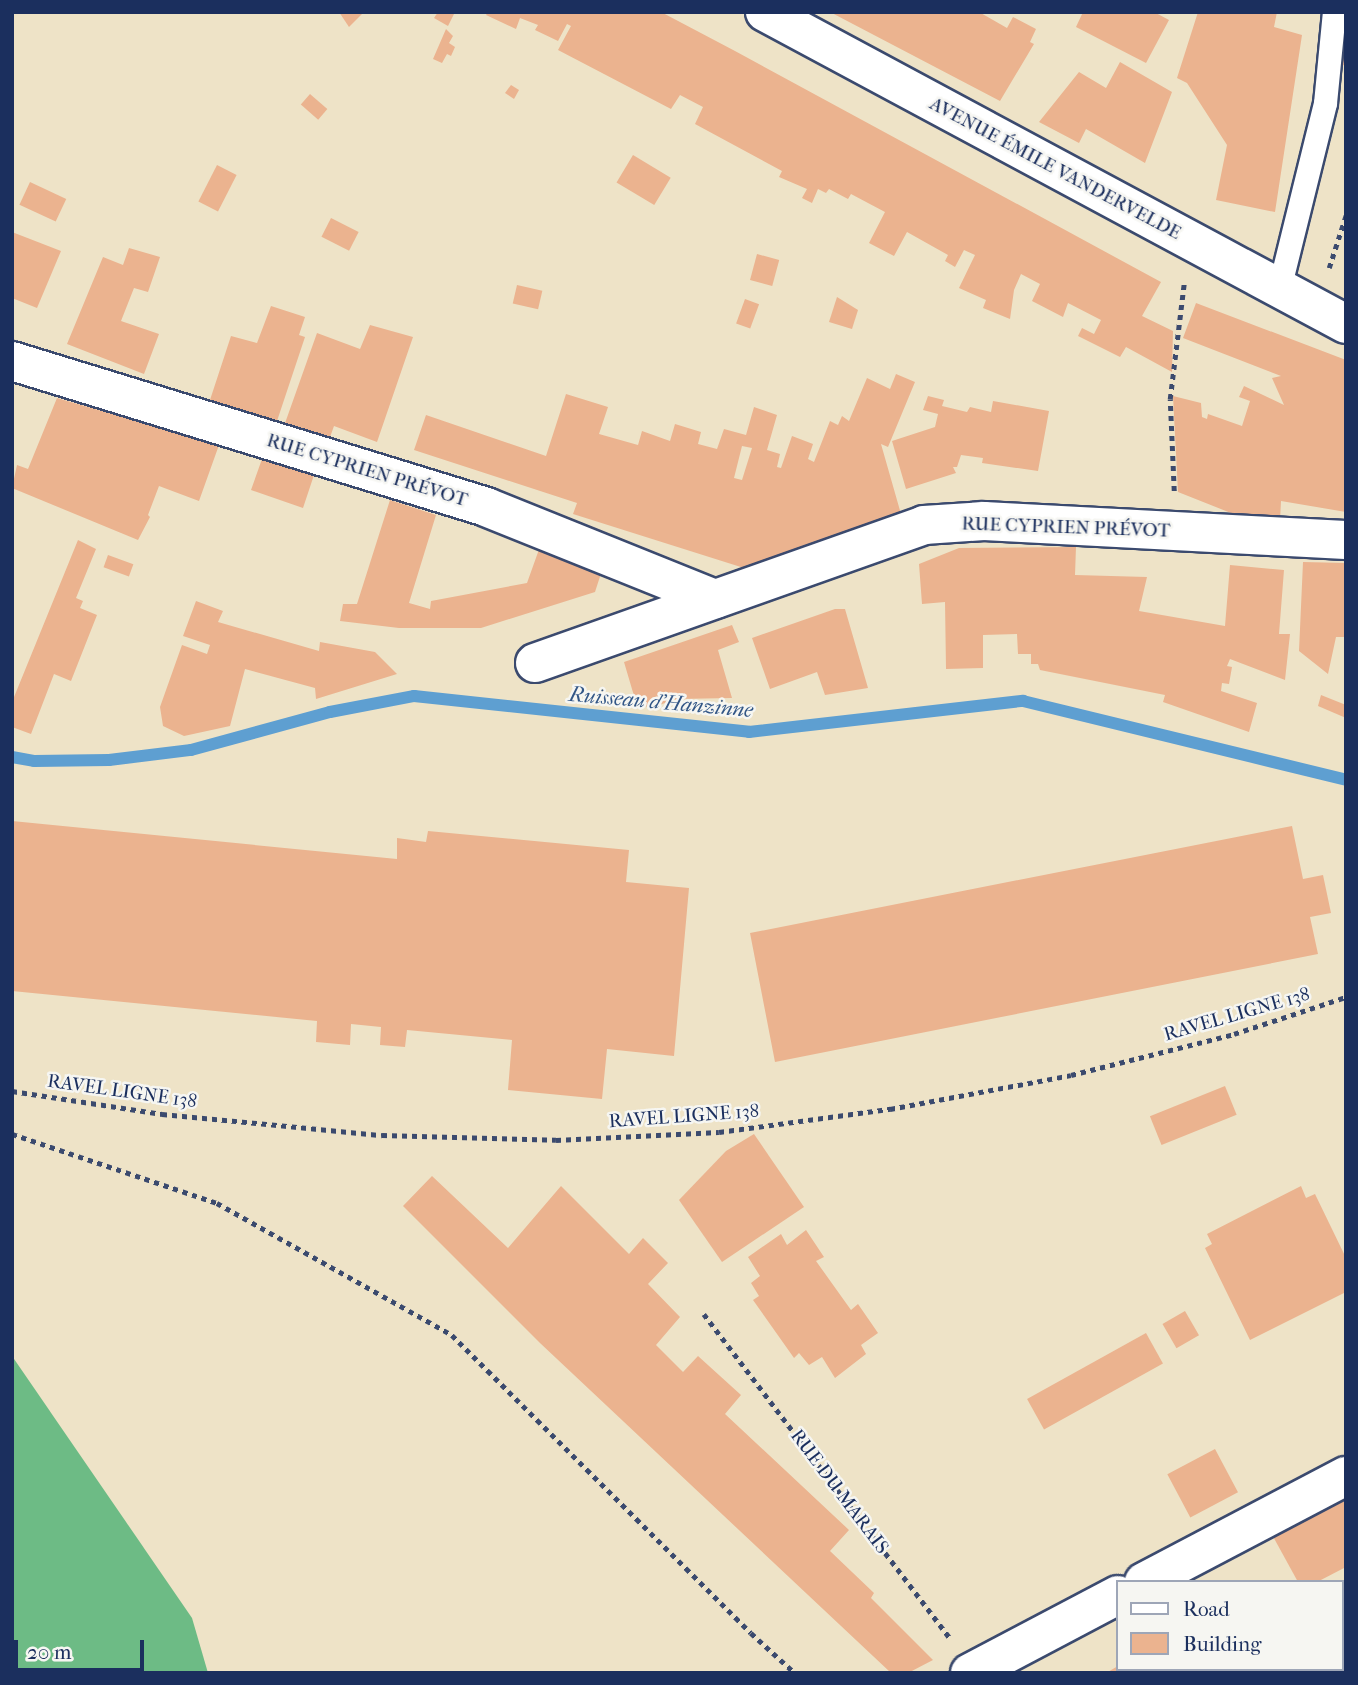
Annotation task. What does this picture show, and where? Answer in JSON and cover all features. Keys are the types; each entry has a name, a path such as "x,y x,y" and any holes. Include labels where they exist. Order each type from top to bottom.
{"street":[{"name":"AVENUE ÉMILE VANDERVELDE","path":"765,12 1331,316"},
{"name":"RUE CYPRIEN PRÉVOT","path":"12,361 486,508 715,599"},
{"name":"RUE CYPRIEN PRÉVOT","path":"535,663 924,525 984,521 1346,540"},
{"path":"1148,1580 1346,1476"},
{"path":"972,1671 1116,1596"}],"lane":[{"path":"1279,289 1325,103 1334,12"}],"path":[{"path":"1331,316 1346,215"},
{"path":"1176,531 1170,399 1189,241"},
{"name":"RAVEL LIGNE 138","path":"12,1091 162,1114 382,1135 556,1140 719,1132 890,1109 1071,1075 1234,1034 1346,997"},
{"path":"12,1134 217,1203 452,1335 751,1633 795,1673"},
{"name":"RUE DU MARAIS","path":"705,1314 972,1671"}],"green space":[{"path":"12,1356 192,1618 208,1673 18,1673 12,1661"}],"building":[{"path":"339,12 364,12 349,27"},
{"path":"438,12 455,12 448,26 434,18"},
{"path":"488,12 661,12 1161,282 1142,316 1173,331 1172,372 1126,347 1120,357 1078,336 1082,328 1094,334 1101,320 1068,303 1063,317 1032,301 1040,284 1021,274 1014,290 1010,319 983,308 986,300 959,288 975,255 964,250 955,267 945,261 948,255 907,232 894,256 869,243 885,212 851,194 848,199 829,189 826,193 818,189 812,203 802,198 807,189 779,177 782,171 695,124 703,107 680,95 671,109 558,50 571,26 567,24 558,41 535,30 538,25 520,18 516,29 486,15"},
{"path":"830,12 979,12 1007,28 1013,17 1036,29 1030,42 1034,44 1000,101"},
{"path":"1083,12 1154,12 1169,20 1146,63 1076,27"},
{"path":"1198,12 1277,12 1274,27 1302,35 1275,212 1216,200 1227,145 1187,83 1177,78"},
{"path":"1341,12 1346,12 1346,66 1333,62"},
{"path":"446,29 453,36 449,43 455,47 451,56 447,54 442,63 433,59"},
{"path":"1120,62 1172,92 1145,163 1086,129 1079,143 1039,122 1079,72 1106,88"},
{"path":"511,85 519,90 514,99 505,93"},
{"path":"310,94 327,109 318,120 301,105"},
{"path":"633,155 671,178 654,205 617,182"},
{"path":"217,165 237,175 218,212 198,202"},
{"path":"30,182 66,199 56,222 19,205"},
{"path":"331,218 359,232 349,251 321,237"},
{"path":"12,232 61,251 37,308 12,298"},
{"path":"129,248 160,257 148,292 134,288 121,321 159,334 144,374 67,344 103,257 123,265"},
{"path":"757,254 779,260 772,286 750,280"},
{"path":"517,285 542,291 538,309 513,304"},
{"path":"837,297 858,310 852,329 829,322"},
{"path":"745,299 759,304 750,329 736,323"},
{"path":"1196,303 1346,360 1346,512 1281,501 1280,521 1241,517 1178,492 1173,396 1201,403 1202,417 1207,419 1208,414 1242,426 1250,401 1239,397 1244,386 1284,405 1272,378 1281,376 1183,338"},
{"path":"271,306 305,317 299,335 305,337 276,424 209,403 231,336 257,343"},
{"path":"370,325 413,337 377,442 334,426 329,440 284,426 317,333 360,349"},
{"path":"896,374 915,382 888,447 881,444 901,514 744,568 573,514 577,503 414,450 426,415 546,456 566,394 608,407 599,434 638,445 642,431 670,441 675,424 701,432 698,444 717,449 724,429 746,435 754,407 777,415 767,450 780,454 777,467 781,468 792,436 813,444 808,459 814,462 830,421 838,425 842,416 849,421 867,378 890,389","holes":["742,446 752,448 742,480 734,478"]},
{"path":"928,396 944,400 942,406 967,412 970,407 991,412 993,401 1049,411 1038,471 982,463 983,458 961,455 957,467 953,467 956,473 906,489 892,441 935,427 938,414 923,410"},
{"path":"57,398 219,445 199,501 159,486 148,515 150,517 138,540 12,488 17,465 28,469"},
{"path":"274,458 315,472 303,508 251,490 262,459 273,462"},
{"path":"390,500 436,515 409,603 430,609 431,601 527,583 542,541 605,561 595,592 481,628 399,628 340,621 343,604 357,604"},
{"path":"78,540 96,549 76,598 83,601 80,608 97,615 71,681 54,674 31,734 12,727 12,702"},
{"path":"1076,547 1075,575 1147,577 1139,611 1225,626 1230,565 1284,570 1279,634 1290,634 1285,680 1230,659 1227,666 1232,667 1229,684 1222,683 1221,691 1257,703 1249,732 1163,702 1165,695 1040,670 1038,664 1031,664 1031,654 1018,654 1017,634 983,635 983,668 946,669 945,602 922,604 919,564 959,548"},
{"path":"108,555 133,564 129,576 104,567"},
{"path":"1303,562 1346,563 1346,637 1336,637 1328,674 1299,651"},
{"path":"196,601 223,611 218,622 319,651 320,642 375,652 397,674 316,699 315,688 245,669 230,726 184,736 163,726 160,707 182,645 207,654 210,645 183,636"},
{"path":"835,609 845,609 868,688 825,695 817,672 770,689 752,638"},
{"path":"732,625 739,642 718,650 732,698 677,699 653,707 637,706 624,662"},
{"path":"1321,695 1346,705 1346,718 1318,706"},
{"path":"12,821 397,859 397,838 426,842 428,831 629,850 626,882 689,888 674,1056 607,1049 602,1099 508,1090 512,1040 407,1030 405,1047 380,1045 381,1027 351,1024 350,1045 316,1042 317,1021 12,991"},
{"path":"1292,826 1303,879 1323,875 1331,913 1310,917 1318,954 775,1062 750,933"},
{"path":"1225,1086 1237,1115 1162,1145 1150,1116"},
{"path":"754,1134 804,1207 722,1262 679,1200 726,1151"},
{"path":"432,1176 508,1248 561,1186 629,1254 643,1238 668,1263 648,1284 680,1317 656,1345 683,1372 698,1356 741,1395 725,1414 849,1530 830,1551 874,1593 871,1598 933,1660 908,1673 890,1672 540,1343 403,1206"},
{"path":"1301,1186 1306,1198 1315,1194 1346,1258 1346,1292 1250,1340 1205,1248 1212,1244 1207,1234"},
{"path":"806,1230 824,1257 816,1261 851,1310 858,1304 878,1333 861,1345 866,1354 835,1378 822,1357 809,1365 799,1353 794,1358 753,1300 759,1296 751,1283 760,1276 748,1257 781,1234 787,1245"},
{"path":"1185,1311 1199,1335 1176,1348 1162,1324"},
{"path":"1146,1333 1163,1364 1044,1430 1027,1399"},
{"path":"1215,1449 1238,1492 1190,1518 1167,1474"},
{"path":"1346,1490 1346,1567 1321,1580 1297,1580 1270,1531"},
{"path":"1116,1667 1116,1671 1131,1673 1106,1673"},
{"path":"1180,1671 1248,1671 1248,1673"}],"waterway":[{"name":"Ruisseau d'Hanzinne","path":"12,757 34,761 109,760 191,750 330,712 414,696 749,732 1023,701 1346,780"}]}
